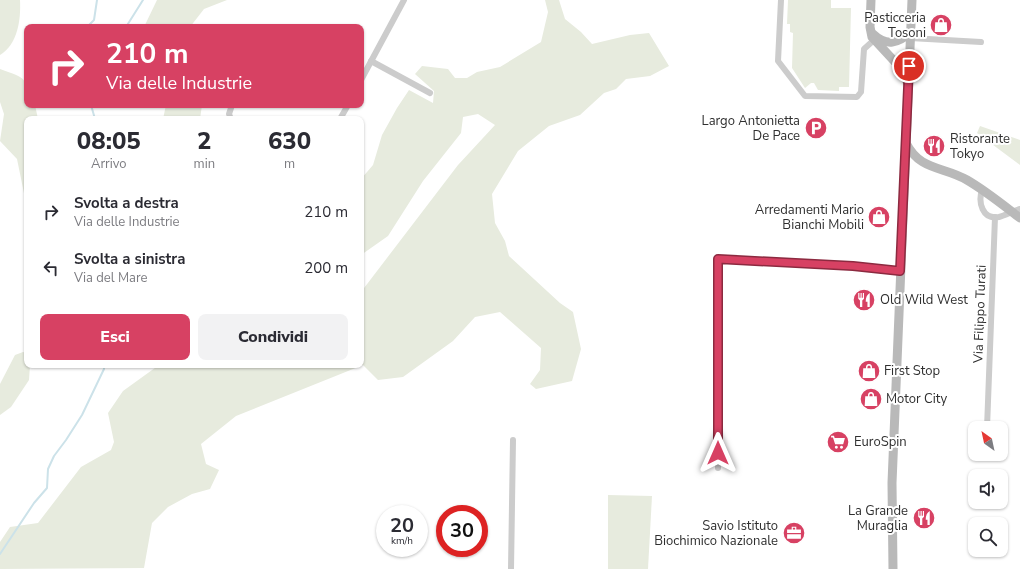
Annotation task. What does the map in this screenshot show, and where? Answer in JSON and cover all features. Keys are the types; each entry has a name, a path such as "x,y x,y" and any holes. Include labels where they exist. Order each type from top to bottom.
{"main road":[{"path":"871,0 872,36 896,63 908,84"},
{"path":"893,569 892,483 912,0"},
{"path":"872,36 881,40 894,42 911,35"},
{"path":"896,63 904,60 910,53"},
{"path":"896,63 909,69"},
{"path":"906,144 913,156 922,163 957,175 1016,210 1020,218"},
{"path":"904,176 912,167 922,163"}],"street":[{"path":"364,75 404,0"},
{"path":"781,0 778,61 805,96 857,97 860,95 862,89 864,49 872,36"},
{"path":"911,35 981,42"},
{"path":"372,61 430,93"},
{"path":"982,190 980,199 982,209 989,215 995,217 1003,216 1016,210"},
{"name":"Via Filippo Turati","path":"987,421 995,217"},
{"path":"718,468 718,259 853,266 900,271"},
{"path":"511,569 513,440"}],"shaded area":[{"path":"0,0 20,0 20,15 15,38 0,55"},
{"path":"157,0 227,0 204,9 192,24 145,24"},
{"path":"545,0 559,0 565,19 581,32 592,44 630,35 649,33 669,66 650,76 626,79 616,89 604,93 580,115 549,126 518,151 492,194 495,223 505,241 509,256 560,303 573,312 581,349 572,381 536,389 530,384 540,370 541,348 500,312 475,317 453,341 403,377 378,380 364,366 364,288 458,165 495,125 478,114 463,117 461,133 423,181 388,236 364,253 364,176 373,165 382,135 409,90 433,103 434,91 415,74 422,66 448,69 455,78 467,78 477,72 500,67 541,42 548,12"},
{"path":"788,0 831,0 831,8 851,8 849,87 839,87 839,91 818,90 814,83 811,83 805,88 792,68 793,33 790,32 790,24 787,24"},
{"path":"0,69 16,75 24,80 24,108 36,108 37,116 24,116 24,193 17,159 0,141 4,114 0,102"},
{"path":"165,108 202,108 200,116 164,116"},
{"path":"980,126 1020,140 1020,165 977,133"},
{"path":"24,352 24,368 30,368 29,380 11,407 0,415 0,384 15,355"},
{"path":"155,368 356,368 236,416 201,444 206,464 219,470 210,489 192,494 168,507 152,523 144,568 0,569 0,542 10,527 38,523 81,467 111,450 114,442 108,413 123,391"},
{"path":"608,495 652,496 648,569 608,569"}],"waterway":[{"path":"90,24 94,20 97,0"},
{"path":"128,24 143,0"},
{"path":"92,108 94,116"},
{"path":"0,554 34,503 47,488 48,469 54,456 82,415 104,368"}],"place":[{"name":"Pasticceria Tosoni","path":"941,25"},
{"name":"Largo Antonietta De Pace","path":"816,128"},
{"name":"Ristorante Tokyo","path":"934,146"},
{"name":"Arredamenti Mario Bianchi Mobili","path":"879,217"},
{"name":"Old Wild West","path":"864,300"},
{"name":"First Stop","path":"869,371"},
{"name":"Motor City","path":"871,399"},
{"name":"EuroSpin","path":"838,442"},
{"name":"La Grande Muraglia","path":"924,518"},
{"name":"Savio Istituto Biochimico Nazionale","path":"794,533"}],"route":[{"path":"718,453 718,259 853,266 900,271 909,66"}]}
